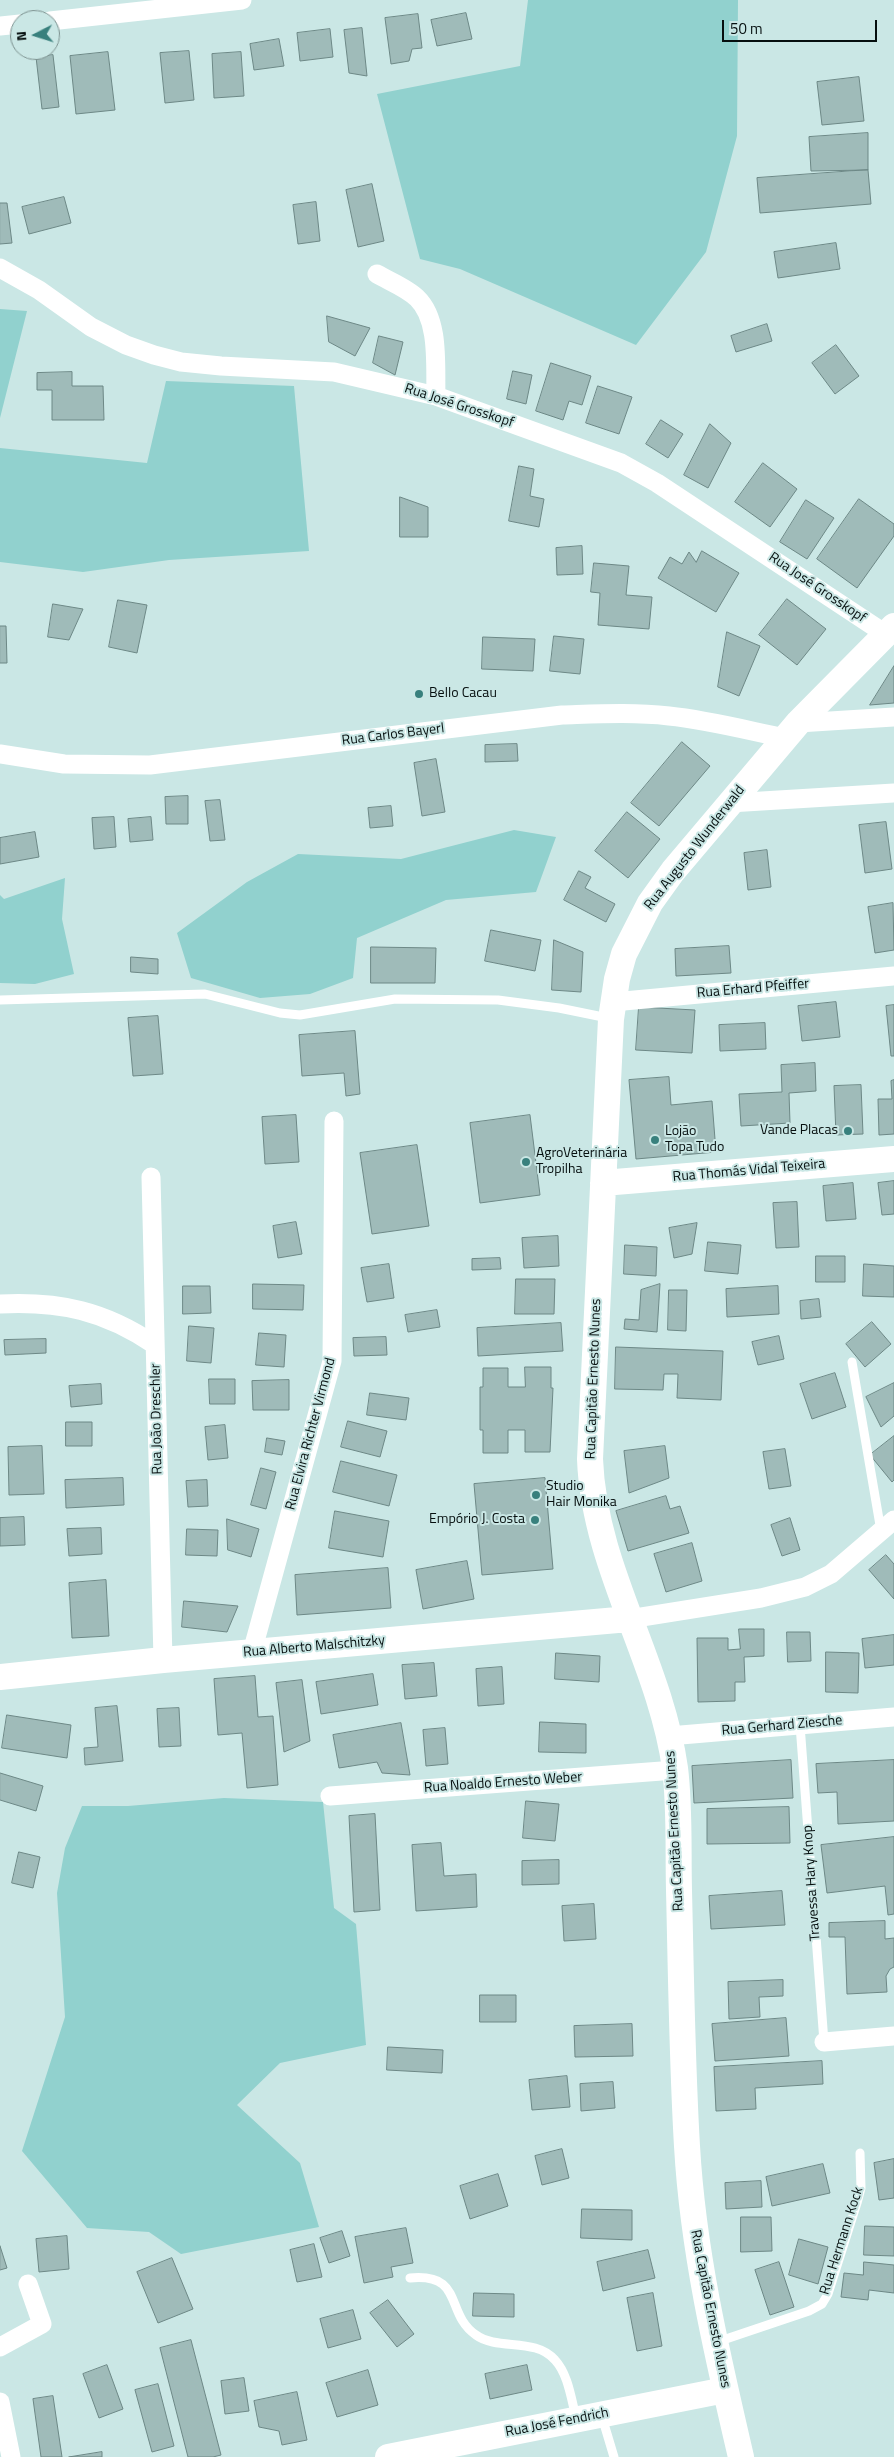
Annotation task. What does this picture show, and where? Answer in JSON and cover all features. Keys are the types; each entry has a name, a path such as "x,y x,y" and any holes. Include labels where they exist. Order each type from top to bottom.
{"main road":[{"name":"Rua Augusto Wunderwald","path":"603,1183 612,1010 624,954 650,903 729,803 791,730 890,630"},
{"name":"Rua Thomás Vidal Teixeira","path":"603,1183 894,1159"},
{"name":"Rua Capitão Ernesto Nunes","path":"603,1183 590,1459 591,1486 596,1516 606,1552 669,1736 675,1770 683,2068 688,2173 699,2268 714,2343 741,2457"},
{"name":"Rua Alberto Malschitzky","path":"0,1677 163,1660 629,1620"},
{"name":"Rua José Fendrich","path":"388,2457 725,2390"}],"street":[{"path":"60,18 119,7 242,0"},
{"name":"Rua José Grosskopf","path":"0,268 9,271 39,290 91,327 126,345 154,355 180,362 221,366 334,372 436,396 621,463 658,483 890,630"},
{"path":"376,274 416,296 427,309 434,350 436,396"},
{"name":"Rua Carlos Bayerl","path":"0,754 64,764 150,766 562,715 629,713 791,730 894,717"},
{"path":"729,803 894,793"},
{"name":"Rua Erhard Pfeiffer","path":"612,1010 894,976"},
{"name":"Rua Elvira Richter Virmond","path":"252,1652 332,1360 334,1121"},
{"name":"Rua João Dreschler","path":"150,1177 163,1660"},
{"path":"0,1304 35,1303 79,1309 104,1317 133,1330 155,1345"},
{"path":"629,1620 760,1598 805,1587 830,1574 887,1526"},
{"name":"Rua Gerhard Ziesche","path":"669,1736 894,1717"},
{"name":"Rua Noaldo Ernesto Weber","path":"330,1796 675,1770"},
{"path":"824,2042 894,2036"},
{"path":"0,2347 42,2324 28,2284"},
{"path":"0,2402 11,2457"}],"lane":[{"path":"0,1000 164,993 205,994 280,1013 300,1015 395,999 498,1000 559,1008 612,1010"},
{"path":"852,1362 887,1526"},
{"name":"Travessa Hary Knop","path":"800,1725 824,2042"},
{"name":"Rua Hermann Kock","path":"714,2343 809,2311 822,2304 828,2294 857,2202 861,2173 860,2153"},
{"path":"410,2278 427,2276 442,2282 465,2324 479,2338 547,2353 561,2367 614,2457"}],"shaded area":[{"path":"528,0 738,0 737,136 706,252 636,345 460,269 420,259 377,94 520,66"},
{"path":"0,309 27,311 0,418"},
{"path":"166,381 294,386 309,551 169,560 83,572 0,562 0,448 147,463"},
{"path":"514,830 556,837 536,892 446,900 357,938 353,978 310,994 260,998 191,978 177,933 247,882 298,854 401,859"},
{"path":"65,878 62,919 74,974 35,984 0,983 0,895 4,899"},
{"path":"224,1798 323,1802 334,1908 356,1924 366,2045 280,2063 237,2105 300,2163 319,2227 181,2254 149,2232 87,2228 22,2151 65,2017 57,1893 65,1848 82,1806 128,1806"}],"building":[{"path":"466,13 472,39 437,46 431,20"},
{"path":"418,14 422,48 412,49 409,61 391,64 385,18"},
{"path":"362,28 367,76 349,73 344,30"},
{"path":"330,29 333,57 300,61 297,33"},
{"path":"279,39 284,66 254,70 250,44"},
{"path":"189,51 194,100 165,103 160,53"},
{"path":"108,52 115,110 76,114 70,56"},
{"path":"241,52 244,96 214,98 212,54"},
{"path":"36,60 54,60 59,107 42,109"},
{"path":"859,77 864,121 822,125 817,82"},
{"path":"868,133 868,170 811,171 809,137"},
{"path":"868,170 871,204 760,213 757,178"},
{"path":"372,184 384,241 358,247 346,190"},
{"path":"64,197 71,223 29,234 22,207"},
{"path":"316,202 320,241 298,244 293,205"},
{"path":"0,203 7,203 12,243 0,244"},
{"path":"836,243 840,269 778,278 774,252"},
{"path":"327,316 370,328 355,356 329,342"},
{"path":"767,324 772,341 736,352 731,336"},
{"path":"379,336 403,342 395,375 373,363"},
{"path":"836,345 859,376 835,394 812,363"},
{"path":"551,363 591,376 582,405 569,401 563,420 536,411"},
{"path":"513,371 532,375 526,404 507,399"},
{"path":"72,372 72,386 103,386 104,420 52,420 52,390 37,390 37,373"},
{"path":"598,386 632,397 619,434 586,423"},
{"path":"661,420 683,434 668,458 646,444"},
{"path":"710,424 731,443 708,488 684,475"},
{"path":"763,463 797,489 770,527 735,502"},
{"path":"519,466 534,469 530,496 544,499 539,527 509,521"},
{"path":"400,497 428,507 428,537 400,537"},
{"path":"859,499 894,524 894,536 857,588 817,559"},
{"path":"806,500 834,518 807,559 780,542"},
{"path":"582,546 583,574 557,575 556,548"},
{"path":"702,551 739,573 716,612 658,578 670,557 682,564 689,552 696,562"},
{"path":"594,563 629,566 626,595 652,597 649,629 598,625 600,593 591,592"},
{"path":"787,599 826,629 797,665 759,635"},
{"path":"118,600 147,605 137,653 109,647"},
{"path":"53,604 83,609 69,640 48,637"},
{"path":"0,626 6,626 7,663 0,663"},
{"path":"727,632 760,646 739,696 718,687"},
{"path":"554,636 584,639 580,674 550,671"},
{"path":"483,637 535,639 533,671 482,669"},
{"path":"894,666 894,703 870,705"},
{"path":"682,742 710,766 659,826 631,803"},
{"path":"517,744 518,761 485,762 485,745"},
{"path":"436,759 445,812 422,816 414,763"},
{"path":"188,796 188,824 166,824 165,797"},
{"path":"220,800 225,840 210,841 205,801"},
{"path":"391,806 393,826 370,828 368,808"},
{"path":"627,812 660,839 628,878 595,851"},
{"path":"114,817 116,847 94,849 92,818"},
{"path":"151,817 153,840 130,842 128,819"},
{"path":"886,822 892,869 865,873 859,825"},
{"path":"35,832 39,857 0,864 0,838"},
{"path":"767,850 771,887 748,890 744,853"},
{"path":"579,871 591,877 585,888 615,904 606,922 564,900"},
{"path":"893,903 894,950 875,953 868,907"},
{"path":"491,930 541,940 535,971 485,961"},
{"path":"554,940 583,952 581,992 552,990"},
{"path":"729,946 731,973 676,976 675,949"},
{"path":"371,947 436,948 435,983 371,983"},
{"path":"131,957 158,959 158,974 131,972"},
{"path":"836,1002 840,1037 802,1041 798,1006"},
{"path":"894,1005 894,1056 891,1056 886,1006"},
{"path":"639,1007 695,1010 692,1053 636,1050"},
{"path":"158,1016 163,1074 133,1076 128,1018"},
{"path":"765,1023 766,1049 720,1051 719,1025"},
{"path":"355,1031 360,1094 346,1096 344,1073 302,1076 299,1035"},
{"path":"815,1063 816,1091 789,1093 790,1123 741,1126 739,1094 782,1092 781,1065"},
{"path":"669,1077 671,1105 712,1101 716,1152 636,1159 629,1080"},
{"path":"894,1080 894,1134 879,1135 878,1099 892,1099 891,1081"},
{"path":"861,1085 863,1134 836,1135 834,1086"},
{"path":"296,1115 299,1162 265,1164 262,1117"},
{"path":"530,1115 540,1195 480,1203 470,1123"},
{"path":"417,1145 429,1226 372,1234 360,1153"},
{"path":"894,1181 894,1214 882,1215 878,1183"},
{"path":"853,1183 856,1219 826,1221 823,1186"},
{"path":"797,1202 799,1247 776,1248 773,1203"},
{"path":"296,1222 302,1254 278,1258 273,1226"},
{"path":"697,1223 692,1254 674,1258 669,1228"},
{"path":"558,1236 559,1266 524,1268 522,1238"},
{"path":"708,1242 741,1245 738,1274 705,1271"},
{"path":"625,1245 657,1247 656,1276 624,1274"},
{"path":"816,1256 845,1256 845,1282 816,1282"},
{"path":"500,1258 501,1269 472,1270 472,1259"},
{"path":"389,1264 394,1298 367,1302 361,1268"},
{"path":"864,1264 894,1266 894,1297 863,1296"},
{"path":"516,1279 555,1279 554,1314 515,1314"},
{"path":"253,1284 304,1285 303,1310 253,1309"},
{"path":"660,1284 657,1332 624,1329 625,1319 639,1320 641,1290"},
{"path":"183,1286 210,1286 211,1313 183,1314"},
{"path":"778,1286 779,1314 727,1317 726,1289"},
{"path":"669,1290 687,1290 686,1331 668,1330"},
{"path":"819,1299 821,1317 801,1319 800,1301"},
{"path":"437,1310 440,1327 408,1332 405,1315"},
{"path":"872,1322 891,1344 865,1367 846,1344"},
{"path":"561,1323 563,1351 478,1356 477,1328"},
{"path":"189,1326 214,1328 211,1363 187,1361"},
{"path":"259,1333 286,1335 284,1367 256,1365"},
{"path":"779,1336 784,1359 758,1365 752,1342"},
{"path":"386,1337 387,1355 354,1356 353,1338"},
{"path":"46,1339 46,1353 5,1355 4,1340"},
{"path":"616,1347 723,1351 721,1400 677,1398 678,1374 664,1374 663,1390 615,1389"},
{"path":"525,1367 551,1367 551,1388 553,1388 550,1452 525,1452 525,1430 508,1430 508,1453 483,1453 483,1430 480,1430 480,1387 483,1387 483,1368 508,1368 508,1387 525,1387"},
{"path":"835,1373 846,1407 812,1419 800,1384"},
{"path":"209,1379 235,1379 235,1404 210,1404"},
{"path":"289,1380 289,1410 253,1410 252,1381"},
{"path":"894,1383 894,1416 881,1427 866,1397"},
{"path":"101,1384 102,1404 71,1407 69,1386"},
{"path":"370,1393 409,1398 406,1420 367,1415"},
{"path":"348,1421 387,1431 380,1457 341,1447"},
{"path":"66,1422 92,1422 92,1446 66,1446"},
{"path":"225,1425 228,1458 208,1460 205,1427"},
{"path":"894,1436 894,1480 892,1482 870,1455"},
{"path":"267,1438 285,1441 282,1455 265,1452"},
{"path":"42,1446 44,1494 9,1495 8,1447"},
{"path":"665,1446 669,1478 629,1493 624,1451"},
{"path":"785,1449 791,1486 769,1489 763,1452"},
{"path":"341,1461 397,1475 389,1506 333,1492"},
{"path":"261,1468 276,1472 266,1509 251,1505"},
{"path":"123,1478 124,1505 66,1508 65,1480"},
{"path":"545,1478 553,1569 482,1575 474,1484"},
{"path":"207,1480 208,1506 188,1507 186,1481"},
{"path":"666,1496 670,1509 680,1506 689,1533 628,1551 616,1511"},
{"path":"335,1511 389,1521 383,1557 329,1548"},
{"path":"24,1517 25,1545 0,1546 0,1518"},
{"path":"790,1518 800,1550 782,1556 771,1525"},
{"path":"227,1519 259,1529 251,1557 228,1550"},
{"path":"101,1528 102,1554 69,1556 67,1529"},
{"path":"187,1529 218,1530 217,1556 186,1555"},
{"path":"692,1543 702,1581 666,1592 654,1554"},
{"path":"886,1555 894,1564 894,1599 869,1570"},
{"path":"467,1561 474,1599 423,1609 416,1570"},
{"path":"388,1568 391,1608 297,1615 295,1575"},
{"path":"106,1580 109,1636 72,1638 69,1583"},
{"path":"184,1601 238,1606 227,1632 182,1627"},
{"path":"739,1629 764,1629 764,1656 744,1657 745,1682 735,1682 735,1701 698,1702 697,1638 728,1638 728,1650 740,1649"},
{"path":"787,1632 810,1632 811,1661 788,1662"},
{"path":"894,1635 894,1665 865,1668 862,1639"},
{"path":"826,1652 859,1653 858,1693 826,1692"},
{"path":"556,1653 600,1656 599,1682 555,1679"},
{"path":"434,1663 437,1696 405,1699 402,1665"},
{"path":"502,1667 504,1704 478,1706 476,1669"},
{"path":"373,1674 378,1705 321,1714 316,1682"},
{"path":"255,1676 258,1717 273,1716 278,1785 247,1788 242,1733 218,1735 214,1679"},
{"path":"302,1680 310,1741 284,1752 276,1683"},
{"path":"117,1706 123,1761 85,1765 84,1748 98,1747 95,1708"},
{"path":"179,1708 181,1746 159,1747 157,1709"},
{"path":"7,1715 71,1725 67,1758 2,1748"},
{"path":"540,1722 586,1724 586,1753 539,1752"},
{"path":"401,1723 410,1775 382,1773 377,1762 339,1768 333,1735"},
{"path":"445,1728 448,1764 426,1766 423,1730"},
{"path":"791,1760 793,1798 694,1803 692,1766"},
{"path":"894,1760 894,1821 838,1824 837,1792 818,1793 816,1764"},
{"path":"0,1773 43,1786 36,1811 0,1800"},
{"path":"526,1801 559,1804 555,1841 523,1838"},
{"path":"789,1807 790,1843 707,1844 707,1809"},
{"path":"375,1814 380,1910 354,1912 349,1816"},
{"path":"894,1837 894,1914 888,1915 885,1886 827,1893 821,1845"},
{"path":"441,1843 444,1876 476,1874 477,1907 416,1911 412,1845"},
{"path":"19,1852 40,1857 33,1888 12,1883"},
{"path":"559,1860 559,1884 522,1885 522,1861"},
{"path":"782,1891 785,1925 711,1929 709,1896"},
{"path":"594,1904 596,1939 564,1941 562,1906"},
{"path":"885,1921 885,1939 894,1938 894,1967 890,1969 886,1976 887,1992 847,1994 845,1937 829,1937 829,1923"},
{"path":"783,1980 783,1996 759,1997 760,2017 729,2019 728,1982"},
{"path":"480,1995 516,1995 516,2022 480,2022"},
{"path":"786,2018 789,2056 715,2061 712,2024"},
{"path":"632,2024 633,2056 575,2057 574,2026"},
{"path":"388,2047 443,2050 442,2073 387,2070"},
{"path":"822,2061 823,2084 755,2088 756,2109 716,2111 714,2067"},
{"path":"567,2076 570,2107 532,2110 529,2080"},
{"path":"613,2082 615,2108 581,2111 580,2084"},
{"path":"562,2149 569,2178 542,2185 535,2156"},
{"path":"894,2159 894,2198 879,2200 874,2163"},
{"path":"823,2164 830,2193 772,2206 766,2177"},
{"path":"498,2174 508,2206 470,2219 460,2186"},
{"path":"761,2181 762,2207 726,2209 725,2183"},
{"path":"582,2209 632,2210 632,2240 581,2238"},
{"path":"741,2217 771,2217 772,2251 741,2252"},
{"path":"865,2226 894,2227 894,2256 864,2255"},
{"path":"406,2228 413,2263 391,2267 393,2277 364,2283 355,2237"},
{"path":"342,2231 350,2256 329,2263 320,2238"},
{"path":"67,2236 69,2269 39,2272 36,2239"},
{"path":"799,2239 828,2247 818,2284 789,2275"},
{"path":"314,2244 322,2277 297,2282 290,2250"},
{"path":"0,2246 7,2268 0,2270"},
{"path":"648,2250 655,2278 603,2291 597,2262"},
{"path":"172,2258 193,2309 158,2323 137,2272"},
{"path":"779,2262 794,2307 770,2315 755,2270"},
{"path":"864,2262 894,2265 894,2293 869,2290 868,2300 841,2297 844,2273 863,2275"},
{"path":"474,2293 514,2294 514,2317 473,2316"},
{"path":"653,2293 662,2346 637,2351 627,2298"},
{"path":"388,2300 414,2334 397,2347 370,2313"},
{"path":"353,2310 361,2339 328,2348 320,2319"},
{"path":"191,2340 221,2455 213,2457 188,2457 160,2348"},
{"path":"107,2365 123,2409 99,2418 83,2374"},
{"path":"527,2365 532,2390 490,2399 485,2374"},
{"path":"368,2370 378,2405 337,2417 326,2383"},
{"path":"244,2378 249,2411 225,2414 221,2381"},
{"path":"158,2384 174,2446 152,2452 135,2390"},
{"path":"297,2392 307,2440 282,2445 279,2431 259,2427 254,2401"},
{"path":"53,2396 62,2457 41,2457 33,2399"},
{"path":"102,2452 102,2457 69,2457"}],"place":[{"name":"Bello Cacau","path":"419,694"},
{"name":"Vande Placas","path":"848,1131"},
{"name":"Lojão Topa Tudo","path":"655,1140"},
{"name":"AgroVeterinária Tropilha","path":"526,1162"},
{"name":"Studio Hair Monika","path":"536,1495"},
{"name":"Empório J. Costa","path":"535,1520"}]}
